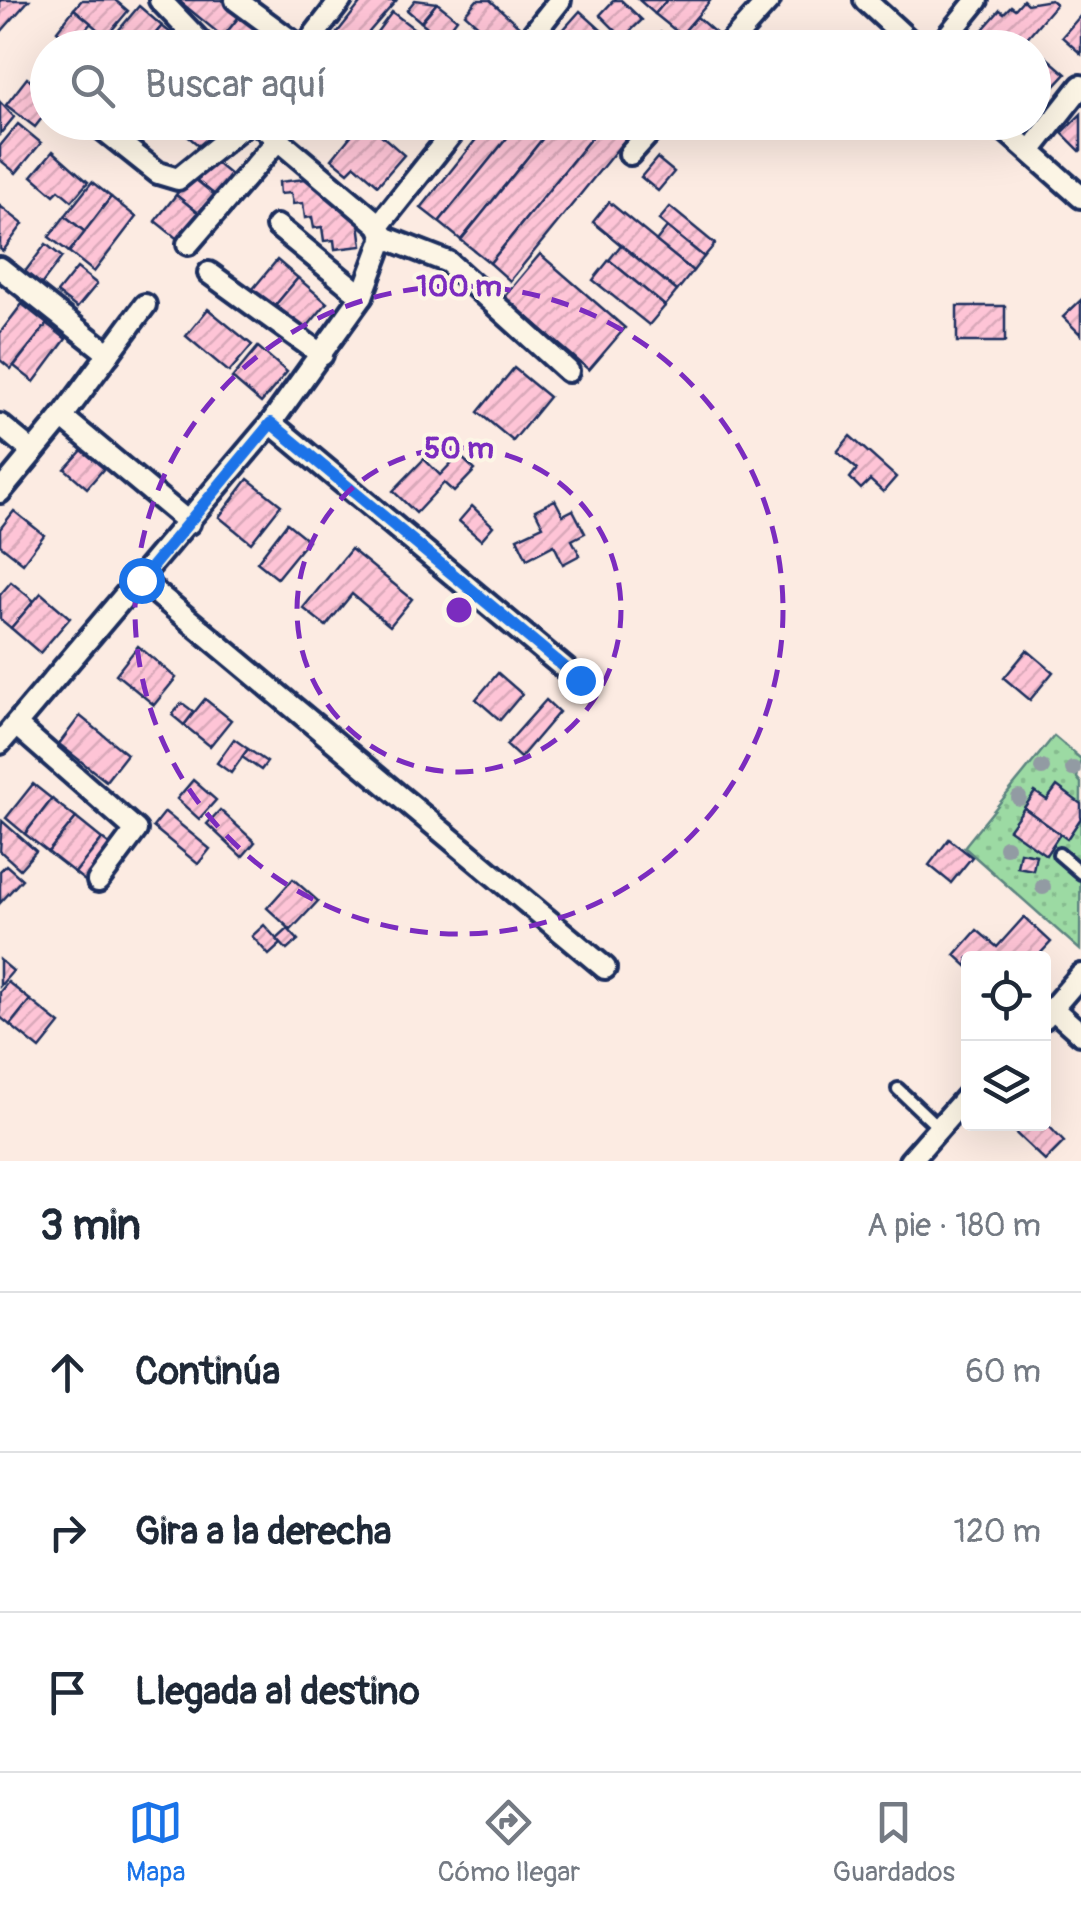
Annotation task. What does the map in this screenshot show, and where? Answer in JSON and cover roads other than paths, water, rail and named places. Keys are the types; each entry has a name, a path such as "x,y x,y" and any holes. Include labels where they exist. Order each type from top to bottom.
{"street":[{"path":"160,0 189,30"},
{"path":"236,0 277,30"},
{"path":"317,30 341,0"},
{"path":"536,30 560,0"},
{"path":"742,30 769,0"},
{"path":"865,0 898,30"},
{"path":"953,30 977,0"},
{"path":"1051,124 1081,86"},
{"path":"117,140 158,173 178,179 226,140"},
{"path":"0,744 189,523 322,356 362,296 381,231 448,140"},
{"path":"630,154 642,140"},
{"path":"1017,140 1081,198"},
{"path":"1030,151 1039,140"},
{"path":"188,244 277,141 381,231 448,262 568,371"},
{"path":"277,226 362,296"},
{"path":"0,268 109,354"},
{"path":"210,273 322,356"},
{"path":"0,492 62,417 144,305"},
{"path":"62,417 189,523"},
{"path":"271,423 580,680"},
{"path":"0,425 33,452"},
{"path":"141,580 605,968"},
{"path":"16,725 136,830 98,882"},
{"path":"1051,1010 1081,975"},
{"path":"1051,1015 1081,1034"},
{"path":"910,1161 961,1102"}],"lane":[{"path":"1059,854 1081,873"},
{"path":"898,1089 938,1127"}]}
